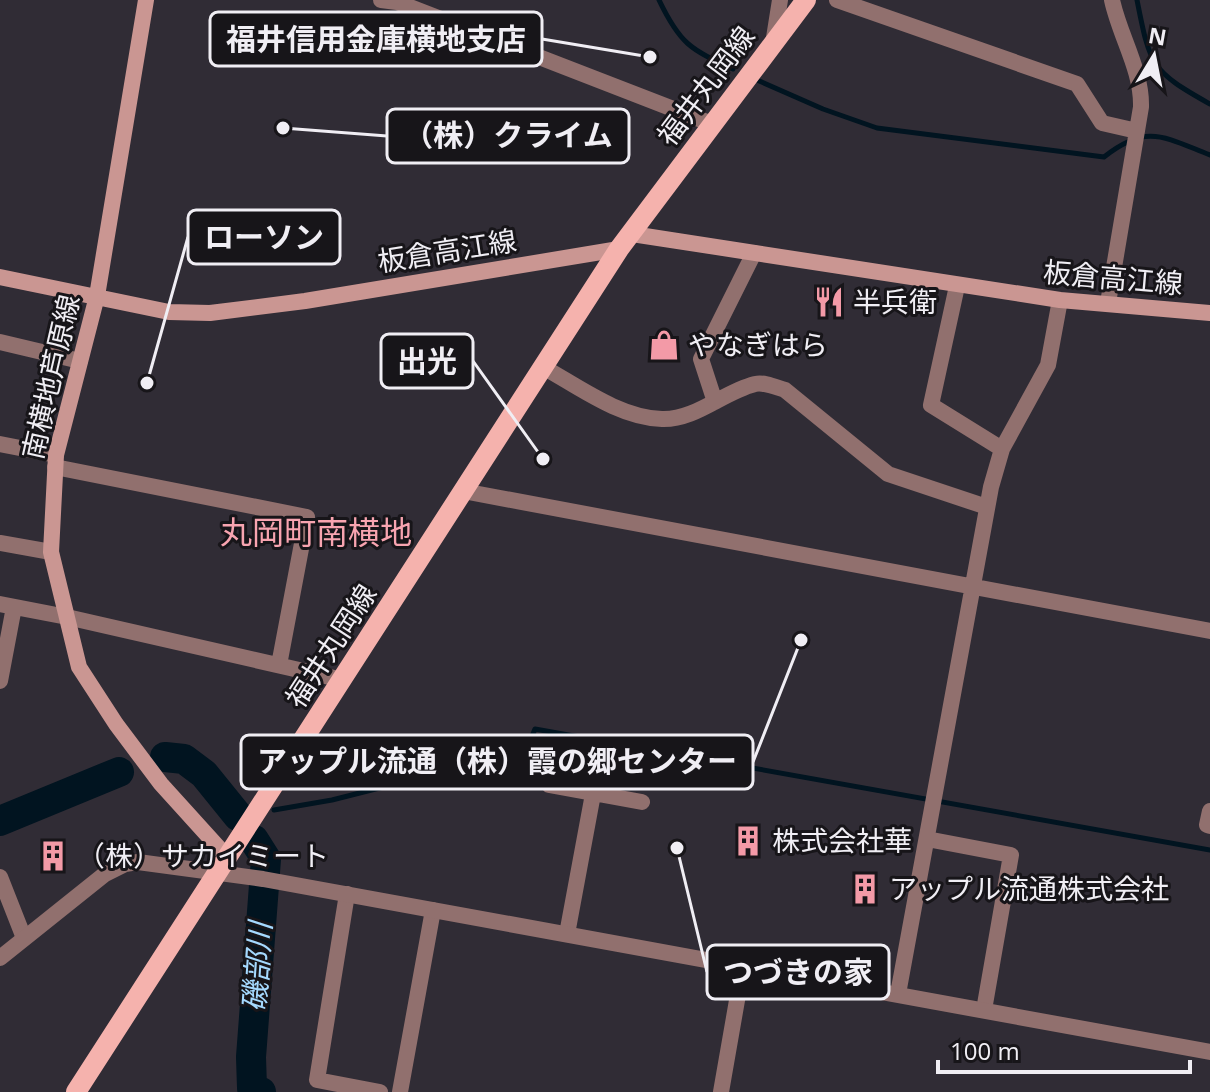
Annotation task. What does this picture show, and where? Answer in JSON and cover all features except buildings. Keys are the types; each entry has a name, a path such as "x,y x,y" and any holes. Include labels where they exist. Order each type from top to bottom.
{"main road":[{"name":"南横地芦原線","path":"146,0 97,296 56,461 51,552 79,667 116,724 224,866"},
{"name":"福井丸岡線","path":"76,1092 626,241 806,0"},
{"name":"板倉高江線","path":"0,277 169,312 210,313 305,301 626,241 754,253 1060,300 1210,313"}],"street":[{"path":"772,45 780,0"},
{"path":"837,0 1077,84 1102,123 1137,131"},
{"path":"1108,303 1137,131 1141,84 1117,22 1112,0"},
{"path":"392,1 712,124"},
{"path":"715,402 701,359 754,253"},
{"path":"957,286 931,405 1002,449"},
{"path":"898,994 987,507 1002,449 1048,365 1060,300"},
{"path":"0,342 80,361"},
{"path":"543,367 624,411 666,420 755,384 769,384 785,390 888,474 987,507"},
{"path":"0,444 56,461 307,517 279,665"},
{"path":"463,491 1210,631"},
{"path":"0,543 51,552"},
{"path":"0,681 7,606 343,680"},
{"path":"549,785 642,802"},
{"path":"567,934 593,794"},
{"path":"1210,811 1207,825 1210,826"},
{"path":"927,839 1011,855 984,1010"},
{"path":"0,958 105,874 125,864 224,866 347,894 1210,1052"},
{"path":"0,877 24,938"},
{"path":"347,894 317,1080 380,1092"},
{"path":"400,1092 433,910"},
{"path":"721,1092 743,966"}],"waterway":[{"path":"659,0 673,27 688,44 733,69"},
{"path":"1137,0 1150,53 1156,64 1176,83 1210,104"},
{"path":"757,80 823,109 877,128 1104,157 1132,140 1156,136 1210,155"},
{"path":"274,810 332,800 526,751 535,729 1210,850"},
{"name":"磯部川","path":"165,757 184,759 204,774 238,816"},
{"name":"磯部川","path":"0,821 119,772"},
{"name":"磯部川","path":"254,840 266,859 251,1057 252,1088 261,1092"}],"place":[{"name":"福井信用金庫横地支店","path":"650,57"},
{"name":"（株）クライム","path":"283,128"},
{"name":"半兵衛","path":"829,302"},
{"name":"やなぎはら","path":"664,345"},
{"name":"ローソン","path":"147,383"},
{"name":"出光","path":"543,459"},
{"name":"アップル流通（株）霞の郷センター","path":"801,640"},
{"name":"株式会社華","path":"748,841"},
{"name":"つづきの家","path":"677,848"},
{"name":"（株）サカイミート","path":"53,856"},
{"name":"アップル流通株式会社","path":"865,889"}],"district":[{"name":"丸岡町南横地","path":"316,533"}]}
